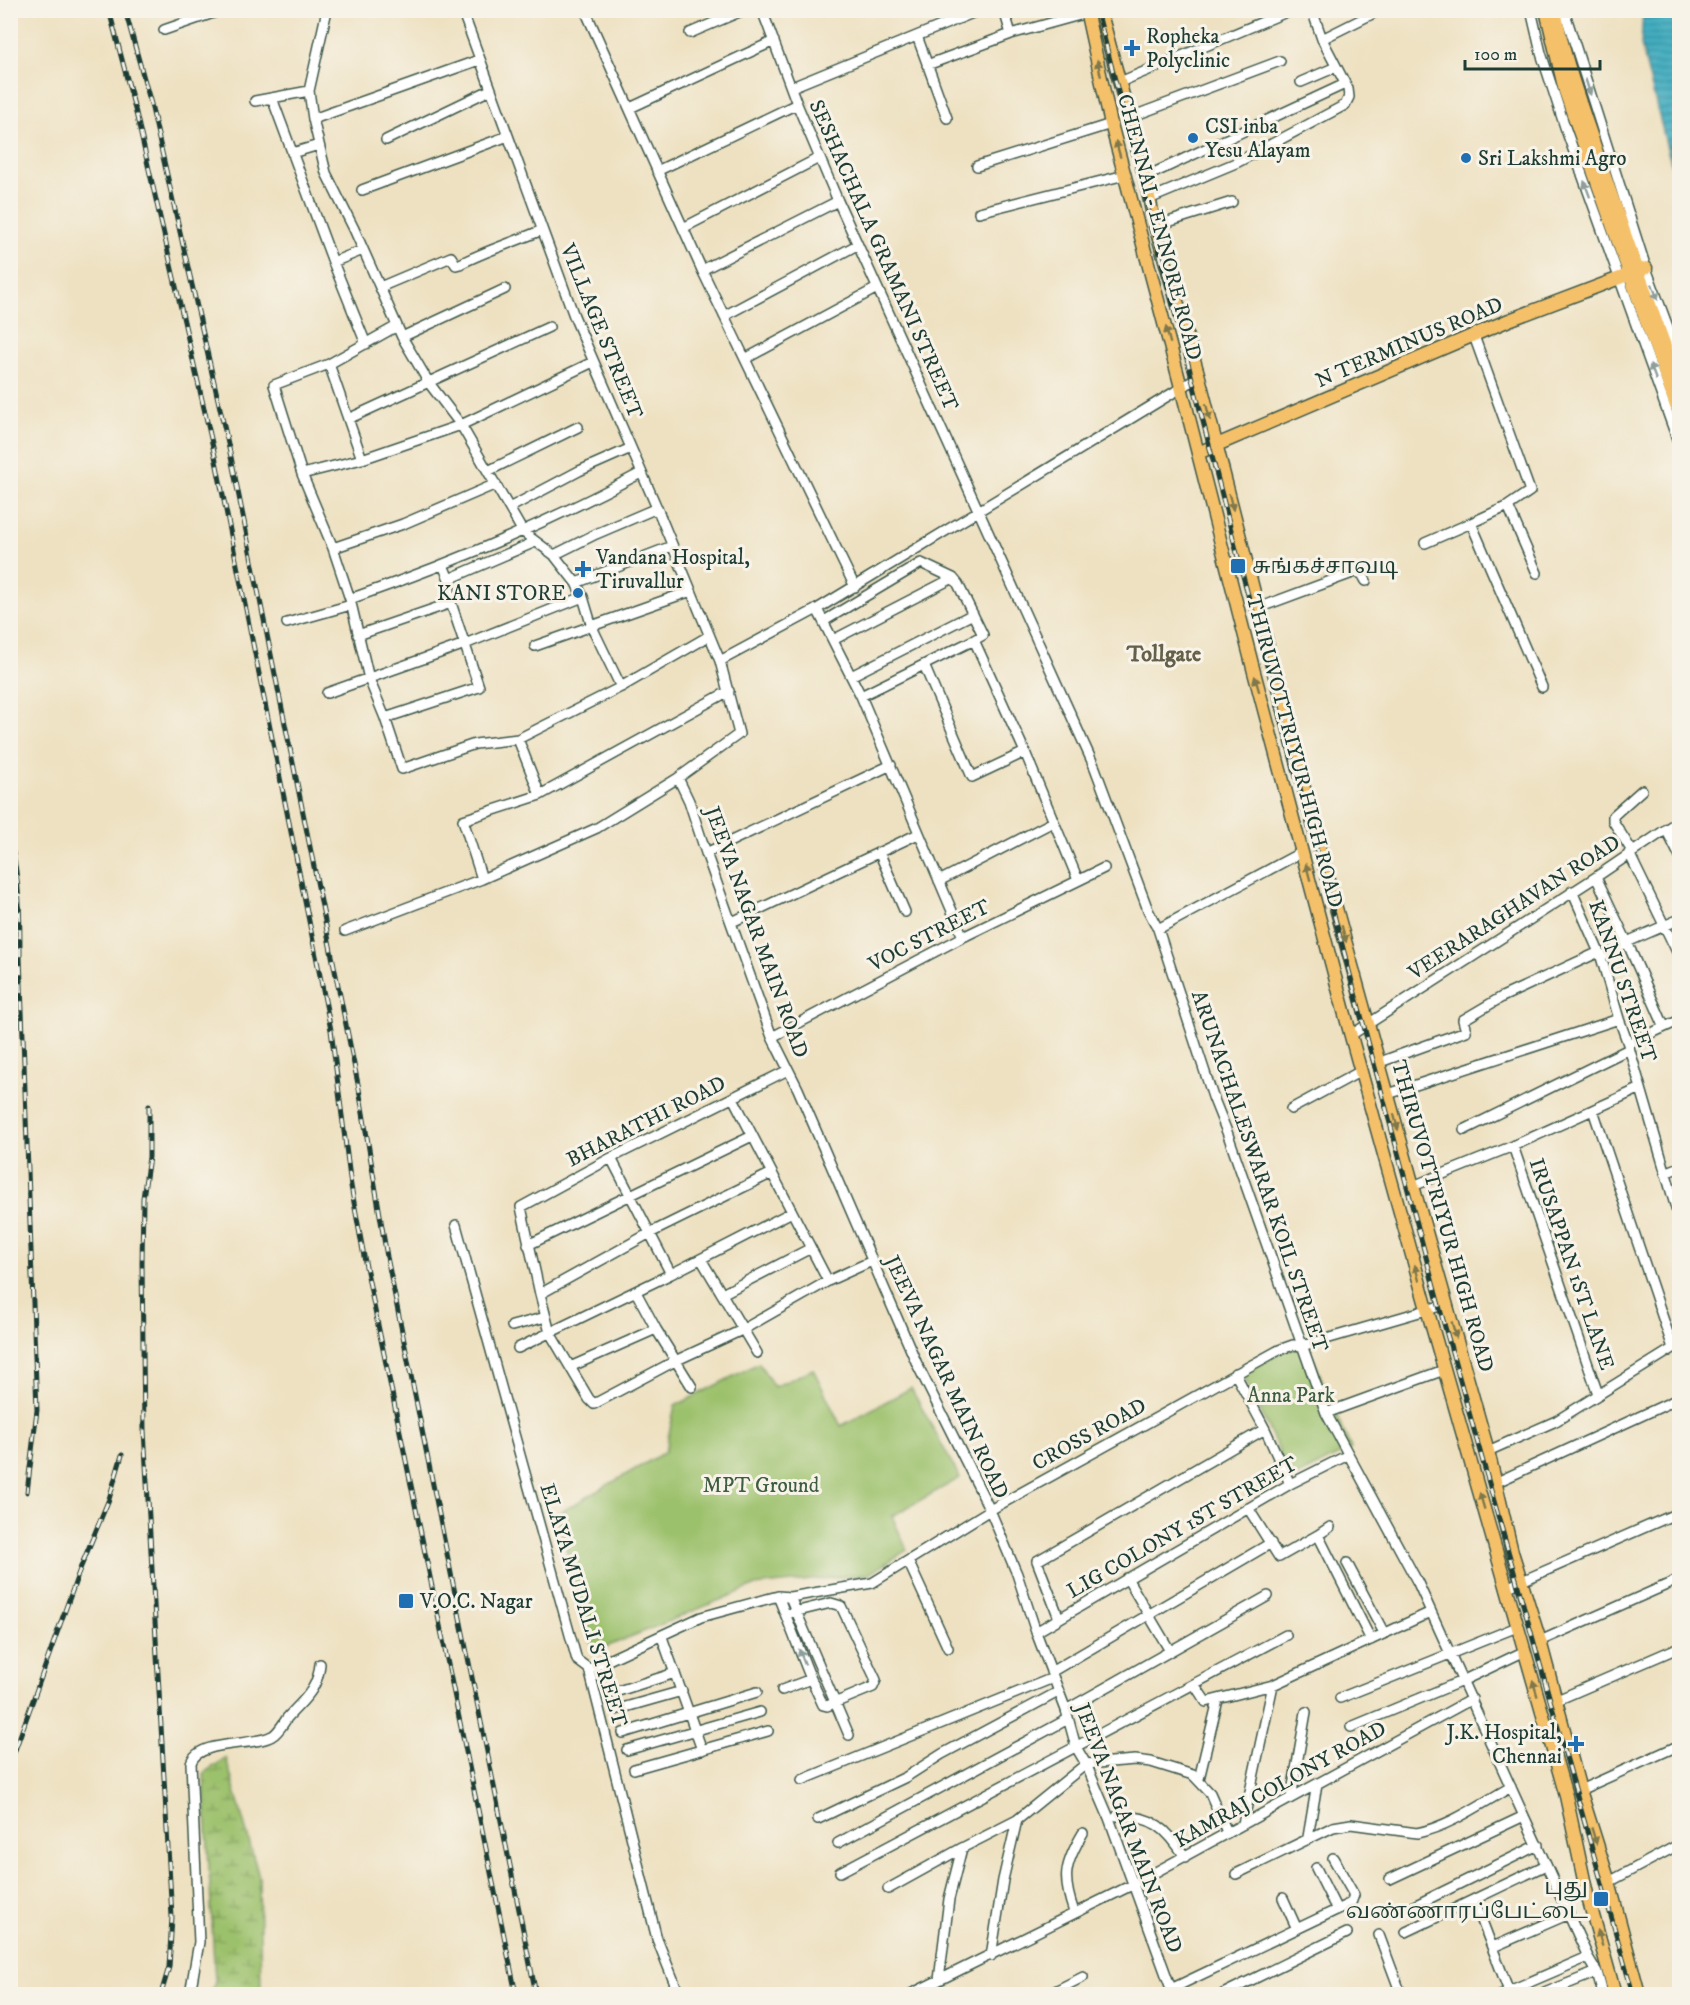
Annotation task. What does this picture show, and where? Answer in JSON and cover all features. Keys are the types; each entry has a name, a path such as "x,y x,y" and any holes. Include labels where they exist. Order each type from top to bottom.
{"main road":[{"name":"CHENNAI - ENNORE ROAD","path":"1100,10 1145,177 1155,226 1199,377 1216,445"},
{"path":"1546,10 1565,91 1633,273 1680,387"},
{"path":"1555,10 1560,40 1680,417"},
{"name":"CHENNAI - ENNORE ROAD","path":"1086,12 1111,124 1198,453"},
{"name":"N TERMINUS ROAD","path":"1198,453 1509,320 1633,273"},
{"name":"THIRUVOTTRIYUR HIGH ROAD","path":"1216,445 1318,843 1488,1451 1521,1582 1540,1641 1580,1790 1609,1882 1639,1995"},
{"name":"THIRUVOTTRIYUR HIGH ROAD","path":"1198,453 1351,1035 1566,1796 1587,1894 1615,1995"}],"street":[{"path":"187,10 190,21"},
{"path":"164,30 222,10"},
{"path":"327,10 309,91 326,173 402,337 429,383 461,425 523,532 554,555 576,583 592,627 621,687"},
{"path":"585,10 702,270 855,586"},
{"path":"690,33 744,10"},
{"name":"SESHACHALA GRAMANI STREET","path":"762,10 837,201 979,512"},
{"path":"792,87 980,10"},
{"path":"1004,10 1011,34"},
{"path":"1120,82 1291,10"},
{"path":"1149,198 1238,162 1345,105 1349,97 1345,84 1322,39 1312,10"},
{"path":"1322,39 1380,10"},
{"path":"1530,10 1565,127 1633,273 1680,359"},
{"path":"1564,10 1680,447"},
{"name":"VILLAGE STREET","path":"466,12 479,60 593,362 657,508 720,661 729,691 740,734 678,778"},
{"path":"927,65 1011,34 1086,12"},
{"path":"917,36 947,118"},
{"path":"630,108 774,41"},
{"path":"313,119 479,60"},
{"path":"1128,118 1280,61"},
{"path":"1301,82 1336,67"},
{"path":"1145,177 1345,84"},
{"path":"386,140 490,90"},
{"path":"255,101 309,91"},
{"path":"272,98 366,344"},
{"path":"657,171 797,104"},
{"path":"976,166 1111,124"},
{"path":"362,190 508,136"},
{"path":"292,153 319,145"},
{"path":"683,228 819,158"},
{"path":"979,212 1125,175"},
{"path":"702,270 837,201"},
{"path":"1155,226 1232,202"},
{"path":"380,286 451,257 456,265 460,264 489,249 504,247 542,230"},
{"path":"724,316 857,245"},
{"path":"333,262 363,250"},
{"path":"746,359 877,288"},
{"path":"402,337 505,289"},
{"path":"397,326 329,364 274,385 302,474 333,548 351,602 369,679 386,718 402,768 475,744 518,740 621,687 709,636"},
{"path":"348,419 549,327"},
{"path":"1425,543 1508,506 1530,491 1474,336"},
{"path":"302,474 362,459 461,425 593,362"},
{"path":"329,364 362,459"},
{"path":"720,661 817,609 1199,377"},
{"path":"488,471 578,427"},
{"path":"509,508 579,471 631,448"},
{"path":"287,623 351,602 523,532 641,473"},
{"path":"333,548 403,524 496,484"},
{"path":"1508,506 1537,573"},
{"path":"554,555 657,508"},
{"name":"ARUNACHALESWARAR KOIL STREET","path":"979,512 1095,768 1148,910 1158,929 1213,1097 1326,1413 1418,1583 1588,1957 1597,1972 1603,1995"},
{"path":"1471,523 1542,687"},
{"path":"449,579 535,542"},
{"path":"576,583 672,546"},
{"path":"824,621 921,563 953,578 973,614 983,635 861,696"},
{"path":"386,718 479,687 451,603 449,579 443,565"},
{"path":"1258,608 1355,572 1362,574 1366,581"},
{"path":"833,640 953,578"},
{"path":"535,646 691,591"},
{"path":"327,693 465,644 583,597"},
{"path":"358,635 451,603"},
{"path":"817,609 861,696 963,937"},
{"path":"851,676 973,614"},
{"path":"975,640 1078,880"},
{"path":"924,664 972,777 1025,752"},
{"path":"482,879 463,820 540,795 729,691"},
{"path":"518,740 540,795"},
{"path":"706,853 891,765"},
{"path":"345,931 482,879 597,828 678,778"},
{"name":"JEEVA NAGAR MAIN ROAD","path":"678,778 689,801 772,1037 917,1364 990,1510 1017,1574 1035,1632 1067,1714 1076,1747 1086,1764 1108,1818 1172,1992"},
{"path":"1642,790 1613,816 1613,821 1680,958"},
{"name":"VEERARAGHAVAN ROAD","path":"1351,1035 1680,820"},
{"path":"939,881 1053,822"},
{"path":"1666,829 1680,857"},
{"path":"732,922 918,834"},
{"path":"879,852 905,912"},
{"path":"1158,929 1302,852"},
{"name":"VOC STREET","path":"772,1037 963,937 1104,868"},
{"path":"1596,877 1664,1026"},
{"name":"KANNU STREET","path":"1572,891 1600,954 1679,1218"},
{"path":"1380,1062 1466,1031 1463,1020 1502,997 1680,919"},
{"path":"1388,1094 1619,1019"},
{"path":"1464,1130 1664,1026 1680,1020"},
{"name":"BHARATHI ROAD","path":"528,1245 521,1207 611,1158 788,1070"},
{"path":"1291,1109 1361,1071"},
{"path":"1413,1186 1513,1146 1641,1088"},
{"path":"732,1098 828,1281"},
{"path":"1488,1451 1556,1421 1676,1346 1593,1110"},
{"path":"752,1136 528,1245 550,1333 589,1399 594,1404 675,1361 742,1330 828,1281 872,1261"},
{"name":"IRUSAPPAN 1ST LANE","path":"1513,1146 1598,1394"},
{"path":"611,1158 671,1274"},
{"path":"1665,1173 1680,1167"},
{"path":"540,1294 650,1233 772,1173"},
{"path":"518,1348 636,1292 792,1212"},
{"name":"ELAYA MUDALI STREET","path":"456,1225 578,1660 589,1669 657,1939 679,1995"},
{"path":"722,1294 811,1248"},
{"path":"701,1259 757,1353"},
{"path":"636,1292 675,1361 693,1387"},
{"name":"CROSS ROAD","path":"589,1669 701,1617 778,1596 790,1597 872,1583 990,1510 1235,1373 1286,1348 1293,1345 1302,1346 1447,1304"},
{"path":"512,1326 546,1317"},
{"path":"570,1367 656,1329"},
{"path":"1286,1348 1296,1329"},
{"path":"1326,1413 1444,1370"},
{"path":"1235,1373 1265,1429 1290,1484"},
{"path":"1495,1483 1680,1398"},
{"path":"1059,1618 1037,1561 1265,1429"},
{"name":"LIG COLONY 1ST STREET","path":"1035,1632 1290,1484 1348,1455"},
{"path":"1248,1508 1279,1557 1330,1527"},
{"path":"1506,1588 1680,1512"},
{"path":"1318,1535 1371,1640"},
{"path":"802,1780 1052,1675 1148,1615 1271,1543"},
{"path":"908,1562 948,1647"},
{"path":"1347,1563 1384,1633"},
{"path":"1127,1578 1170,1651"},
{"path":"1540,1641 1680,1580"},
{"path":"778,1596 791,1613 849,1735"},
{"path":"837,1843 1067,1714 1170,1651 1268,1596"},
{"path":"790,1597 791,1613 811,1679 823,1705 827,1706 873,1688 876,1680 841,1606 831,1603 791,1613"},
{"path":"1194,1684 1206,1702 1273,1685 1431,1612"},
{"path":"1341,1698 1517,1627"},
{"path":"840,1872 1286,1635"},
{"path":"662,1637 702,1750"},
{"path":"1555,1701 1680,1647"},
{"path":"1351,1726 1462,1681 1525,1652"},
{"path":"190,1995 199,1942 191,1763 193,1756 199,1751 273,1736 307,1699 319,1677 320,1664"},
{"path":"612,1693 675,1673"},
{"path":"782,1690 811,1679"},
{"path":"1243,1824 1273,1685"},
{"path":"615,1710 682,1690"},
{"path":"623,1733 757,1692"},
{"path":"818,1819 906,1777 942,1754 1058,1692"},
{"path":"1199,1779 1218,1700"},
{"name":"KAMRAJ COLONY ROAD","path":"911,1995 1132,1885 1472,1700"},
{"path":"627,1750 760,1712"},
{"path":"1291,1798 1306,1712"},
{"path":"634,1769 768,1731"},
{"path":"1580,1790 1680,1745"},
{"path":"888,1889 1017,1820 1086,1764 1135,1760 1150,1762 1193,1775 1210,1793 1227,1832"},
{"path":"1308,1837 1317,1784"},
{"path":"1236,1874 1308,1837 1333,1827 1351,1824 1417,1833 1426,1831 1442,1825 1511,1787"},
{"path":"1116,1816 1152,1820 1172,1837 1185,1857"},
{"path":"1390,1879 1524,1816"},
{"path":"992,1956 1004,1880 1017,1820"},
{"path":"1074,1912 1066,1879 1070,1855 1083,1833"},
{"path":"1609,1882 1680,1844"},
{"path":"1412,1906 1538,1845"},
{"path":"939,1980 949,1899 962,1848"},
{"path":"1172,1992 1351,1903 1354,1895 1332,1858"},
{"path":"1406,1932 1546,1865"},
{"path":"1316,1868 1337,1910"},
{"path":"1283,1898 1297,1929"},
{"path":"1474,1900 1493,1947 1507,1994 1588,1957"},
{"path":"1493,1947 1569,1914"},
{"path":"1223,1995 1347,1933"},
{"path":"1379,1935 1401,1995"},
{"path":"1542,1995 1597,1972"},
{"path":"1049,1995 1083,1977"}],"green space":[{"name":"Anna Park","path":"1291,1347 1310,1351 1351,1449 1292,1479 1243,1374"},
{"name":"MPT Ground","path":"759,1363 774,1387 813,1369 841,1426 911,1388 960,1478 892,1516 907,1550 869,1574 754,1586 594,1652 557,1514 665,1452 675,1406"},
{"path":"226,1758 259,1877 261,1994 210,1994 215,1982 204,1773"}],"water":[{"path":"1643,11 1679,11 1679,223 1676,183 1641,45"}],"railway":[{"path":"109,10 136,113 215,456 331,1030 351,1186 365,1262 516,1994"},
{"path":"125,10 151,104 231,457 359,1089 387,1257 536,1994"},
{"path":"1097,10 1240,565 1441,1313 1633,1994"},
{"path":"10,840 18,884 37,1410 27,1492"},
{"path":"149,1106 149,1157 143,1198 144,1430 172,1917 169,1967 161,1994"},
{"path":"10,1764 80,1569 109,1499 122,1455"}],"place":[{"name":"Ropheka Polyclinic","path":"1132,48"},
{"name":"CSI inba Yesu Alayam","path":"1193,138"},
{"name":"Sri Lakshmi Agro","path":"1466,158"},
{"name":"சுங்கச்சாவடி","path":"1238,566"},
{"name":"Vandana Hospital, Tiruvallur","path":"583,569"},
{"name":"KANI STORE","path":"578,593"},
{"name":"V.O.C. Nagar","path":"406,1601"},
{"name":"J.K. Hospital, Chennai","path":"1576,1744"},
{"name":"புது வண்ணாரப்பேட்டை","path":"1601,1899"}],"district":[{"name":"Tollgate","path":"1164,653"}]}
